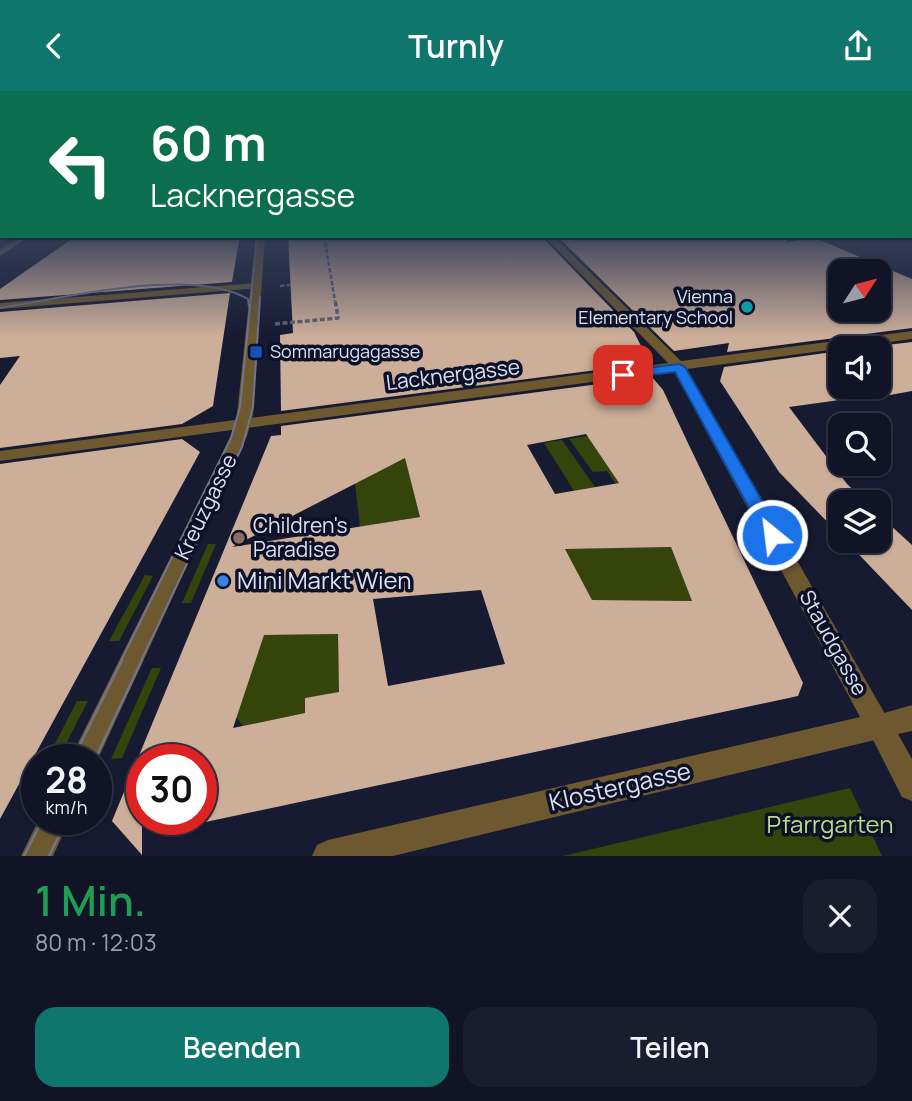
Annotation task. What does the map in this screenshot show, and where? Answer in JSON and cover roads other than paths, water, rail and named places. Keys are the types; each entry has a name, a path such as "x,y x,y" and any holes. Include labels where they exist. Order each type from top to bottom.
{"street":[{"name":"Kreuzgasse","path":"91,744 232,453 242,424 258,265"},
{"name":"Staudgasse","path":"577,265 679,367 912,787"},
{"path":"0,306 256,286"},
{"name":"Lacknergasse","path":"0,456 912,335"},
{"name":"Klostergasse","path":"328,856 912,718"},
{"path":"37,856 47,835"}],"tram line":[{"path":"121,661 231,438 240,407 254,265"},
{"path":"0,308 127,287 162,285 195,285 224,290 248,299 249,307"},
{"path":"141,661 242,447 253,407 260,297"},
{"path":"80,744 122,660"},
{"path":"102,744 142,660"},
{"path":"24,856 35,835"},
{"path":"49,856 59,835"}],"place":[{"name":"Vienna Elementary School","path":"747,307"},
{"name":"Sommarugagasse","path":"256,352"},
{"name":"Children's Paradise","path":"239,538"},
{"name":"Mini Markt Wien","path":"223,581"}],"park label":[{"name":"Pfarrgarten","path":"830,825"}]}
